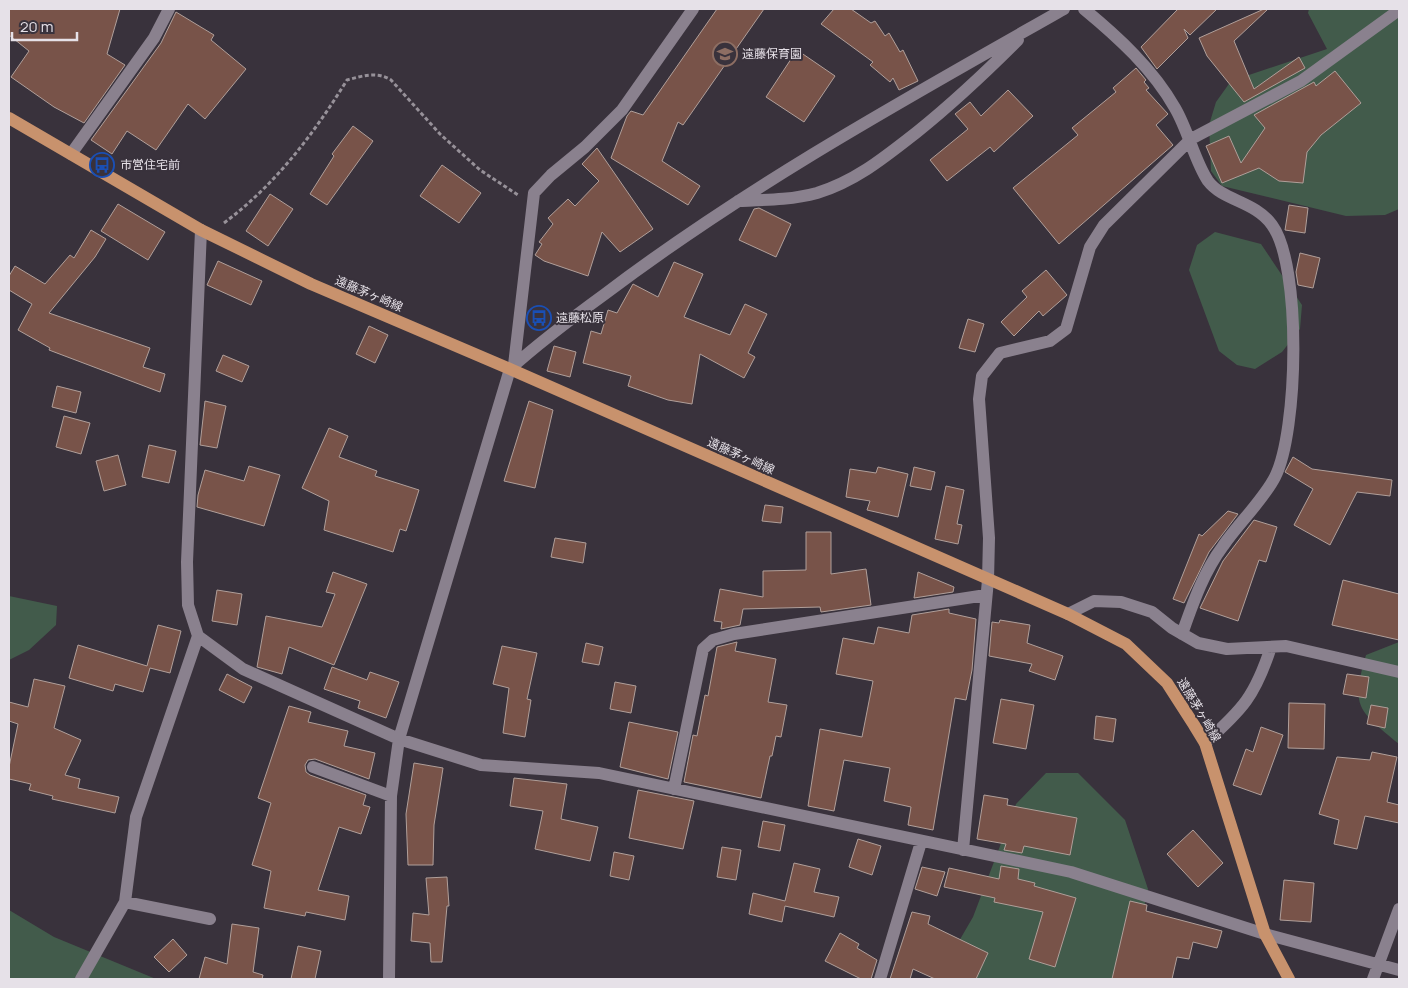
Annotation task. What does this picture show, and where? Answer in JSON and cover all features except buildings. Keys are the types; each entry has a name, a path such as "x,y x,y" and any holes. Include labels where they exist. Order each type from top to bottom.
{"main road":[{"name":"遠藤茅ヶ崎線","path":"9,118 206,232 311,284 512,367 1068,614 1126,644 1167,683 1205,743 1265,934 1289,979"}],"street":[{"path":"71,154 154,38 169,9"},
{"path":"388,979 391,796 400,739 512,367 534,193 551,175 585,147 622,110 693,9"},
{"path":"512,367 535,346 668,246 806,156 1064,9"},
{"path":"1084,9 1138,58 1175,107 1208,180 1220,193 1240,200 1259,212 1272,225 1284,252 1291,306 1295,373 1283,456 1275,477 1222,547 1198,586 1182,634"},
{"path":"963,850 988,580 989,538 978,399 982,376 1000,353 1050,341 1066,329 1090,247 1104,224 1191,139 1301,81 1399,10"},
{"path":"737,201 780,199 816,193 848,181 876,165 967,91 1031,28"},
{"path":"206,232 186,562 188,605 198,636 243,669 400,739 480,765 599,773 1071,872 1265,934 1399,970"},
{"path":"674,789 703,649 713,640 734,634 986,595"},
{"path":"1068,614 1094,601 1121,602 1152,612 1182,634 1198,642 1227,649 1286,646 1328,654 1399,672"},
{"path":"80,979 125,902 136,817 198,636"},
{"path":"1205,743 1234,716 1250,697 1261,679 1271,647"},
{"path":"313,766 391,796"},
{"path":"880,979 921,842"},
{"path":"125,902 210,919"},
{"path":"1374,979 1399,910"}],"path":[{"path":"206,232 254,201 323,118 346,80 382,74 390,80 440,134 480,170 532,205"}],"green space":[{"path":"1309,9 1399,9 1399,209 1385,215 1346,216 1222,186 1211,171 1209,125 1216,102 1231,81 1327,49 1308,13"},
{"path":"1215,232 1261,244 1302,305 1300,329 1282,352 1255,369 1237,365 1219,351 1189,270 1197,245"},
{"path":"9,596 57,606 56,625 29,650 9,660"},
{"path":"1399,642 1399,744 1367,715 1359,698 1359,687 1366,655"},
{"path":"1046,773 1078,773 1125,820 1148,889 1129,979 937,979 973,917 1016,804"},
{"path":"9,910 54,937 156,979 10,979"}],"place":[{"name":"遠藤保育園","path":"725,54"},
{"name":"市営住宅前","path":"102,165"},
{"name":"遠藤松原","path":"539,318"}]}
